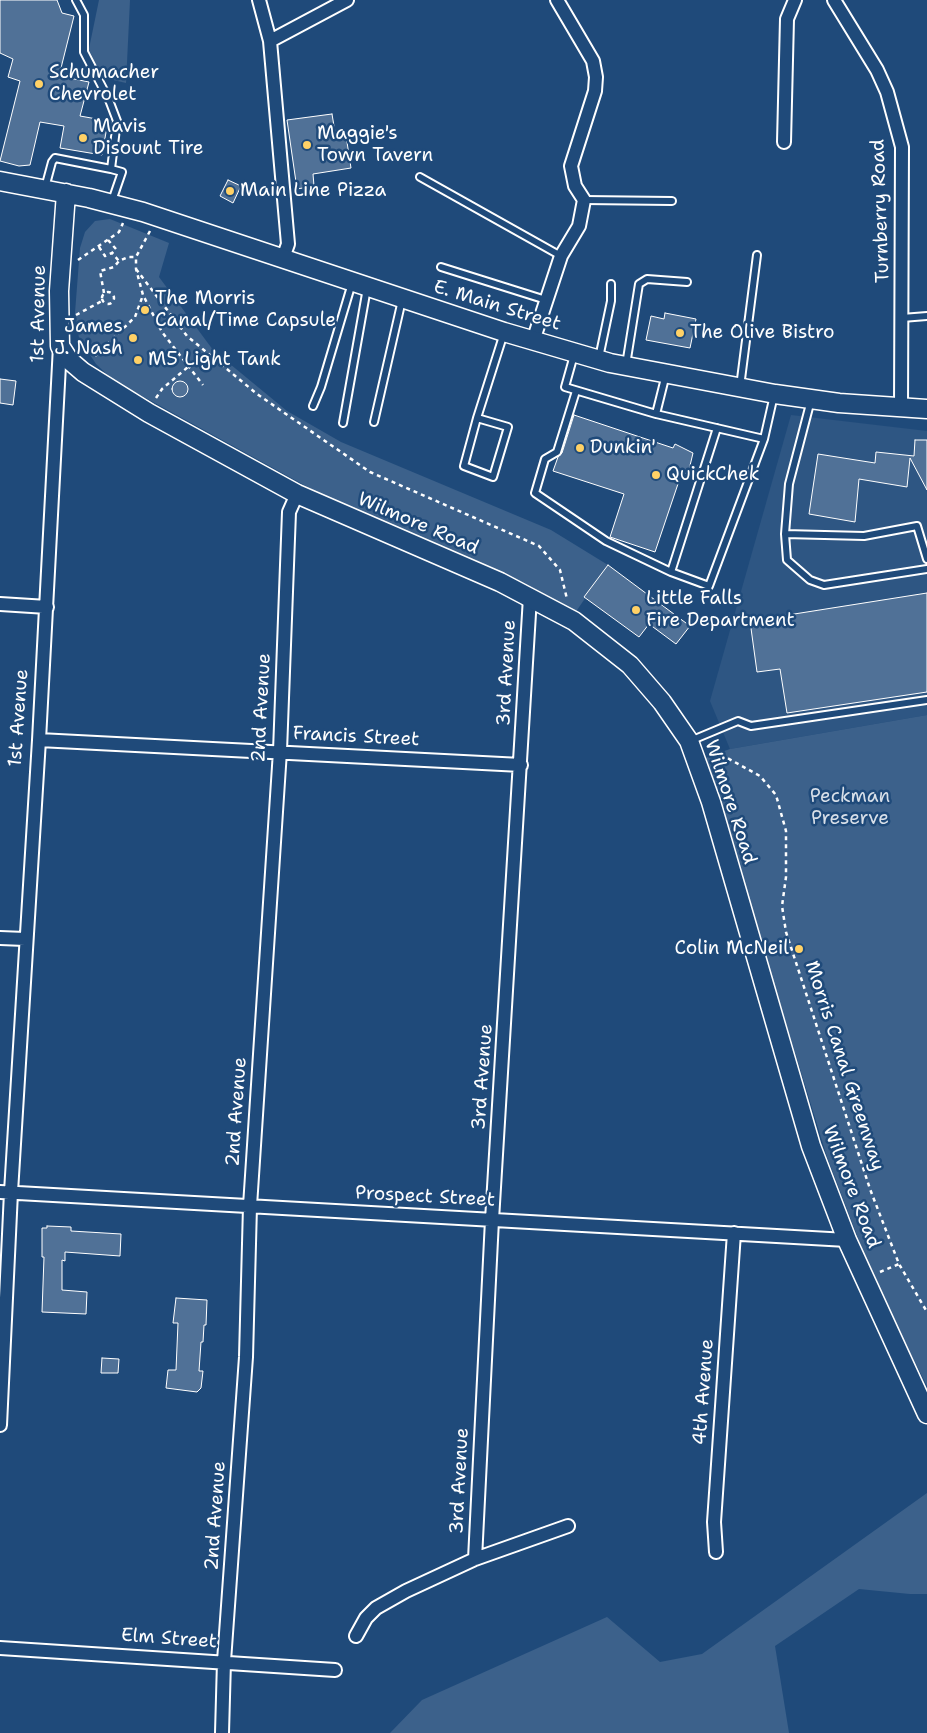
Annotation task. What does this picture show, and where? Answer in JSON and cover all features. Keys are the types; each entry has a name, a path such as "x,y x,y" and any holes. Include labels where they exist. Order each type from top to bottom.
{"street":[{"path":"259,0 270,41 288,244 284,258"},
{"path":"270,41 347,0"},
{"path":"533,341 561,256 579,226 584,200 575,186 571,166 595,91 596,76 593,61 557,0"},
{"path":"784,142 787,19 794,0"},
{"name":"Turnberry Road","path":"834,0 877,70 887,92 902,147 901,407"},
{"name":"E. Main Street","path":"0,181 112,203 158,216 504,332 598,360 775,394 927,409"},
{"name":"1st Avenue","path":"0,1425 5,1192 40,740 66,193"},
{"name":"Wilmore Road","path":"60,346 69,360 88,376 149,413 297,494 500,582 574,621 630,665 695,739 812,1146 847,1240 927,1414"},
{"name":"2nd Avenue","path":"222,1733 224,1662 246,1357 250,1206 280,751 289,512 297,494"},
{"name":"3rd Avenue","path":"475,1559 492,1220 530,597"},
{"path":"0,604 47,607"},
{"name":"Francis Street","path":"40,740 521,765"},
{"path":"0,938 25,939"},
{"name":"Prospect Street","path":"5,1192 847,1240"},
{"name":"4th Avenue","path":"716,1552 714,1522 734,1234"},
{"path":"356,1636 366,1618 376,1608 475,1559 568,1526"},
{"name":"Elm Street","path":"0,1648 335,1670"}],"lane":[{"path":"76,0 84,15 84,52 109,100 117,121 111,169"},
{"path":"44,189 55,158 111,169 122,172 112,203"},
{"path":"420,177 561,256"},
{"path":"584,200 672,201"},
{"path":"740,388 757,255"},
{"path":"441,267 546,300"},
{"path":"625,366 639,284 647,279 687,282"},
{"path":"312,406 360,284"},
{"path":"343,423 360,284"},
{"path":"598,360 611,301 611,284"},
{"path":"374,422 402,298"},
{"path":"902,318 927,316"},
{"path":"477,418 508,427 493,477 464,466 477,418 504,332"},
{"path":"575,352 565,387 656,414 764,438"},
{"path":"656,414 666,374"},
{"path":"576,390 557,452 545,459 535,493 606,541 671,572 709,586 764,438 775,394"},
{"path":"811,399 789,484 785,534 787,560 810,580 824,585 927,568"},
{"path":"671,572 717,428"},
{"path":"785,534 864,536 917,526 927,558"},
{"path":"695,739 738,721 751,726 927,700"}],"path":[{"path":"61,271 119,232 130,208"},
{"path":"158,216 136,257 136,269 143,295 162,332 203,385"},
{"path":"99,247 105,256 112,253 116,249 108,240"},
{"path":"112,253 119,261"},
{"path":"59,323 102,301 104,293 99,276 100,271 114,267 119,261 128,257 136,257"},
{"path":"136,269 187,336 258,394 329,445 370,472 539,546 560,570 574,621"},
{"path":"102,301 109,305 114,299 112,294 104,293"},
{"path":"95,356 135,317 143,295"},
{"path":"149,413 162,390 188,367"},
{"name":"Morris Canal Greenway","path":"695,739 760,776 776,795 786,831 786,877 782,906 786,932 858,1155 899,1264 927,1312"},
{"path":"864,1278 899,1264"}],"shaded area":[{"path":"791,415 927,431 927,715 730,749 710,701"}],"green space":[{"path":"99,0 130,0 126,83 84,73"},
{"path":"110,219 169,243 159,277 213,350 287,411 341,442 551,530 608,565 575,613 525,583 324,496 113,380 96,364 79,338 75,313 80,248 85,232 95,221"},
{"name":"Peckman Preserve","path":"927,715 927,1386 876,1285 827,1157 705,758 730,749"},
{"path":"927,1493 927,1594 859,1589 775,1646 789,1733 390,1733 422,1700 607,1617 660,1662 702,1654"}],"building":[{"name":"Schumacher Chevrolet","path":"0,0 57,0 62,13 74,16 59,76 89,82 80,116 108,121 102,155 60,148 64,126 40,122 30,165 19,166 0,161 20,81 8,77 13,59 0,53"},
{"path":"332,114 335,132 340,131 347,142 351,168 313,174 314,186 297,189 287,120"},
{"name":"Main Line Pizza","path":"228,180 241,186 233,203 220,196"},
{"path":"665,313 696,319 690,348 646,340 651,316 664,319"},
{"path":"0,379 16,381 13,405 0,403"},
{"path":"180,381 186,383 188,389 186,395 180,397 174,395 172,389 174,383"},
{"path":"574,415 673,448 675,444 693,453 688,474 682,472 655,552 610,537 624,494 553,471 558,457 562,453"},
{"path":"915,440 927,440 927,490 910,458 907,487 859,479 855,522 809,514 818,454 875,463 876,452 914,456"},
{"name":"Little Falls Fire Department","path":"608,565 690,626 676,644 649,624 639,637 584,597"},
{"path":"927,593 927,692 787,713 780,669 757,672 750,621"},
{"path":"47,1226 71,1227 71,1231 121,1234 120,1256 65,1252 65,1261 62,1260 62,1290 87,1292 86,1314 42,1312 44,1257 42,1257 42,1228 47,1228"},
{"path":"176,1298 207,1300 206,1325 204,1325 203,1342 201,1342 199,1371 203,1371 201,1388 197,1392 166,1388 168,1370 176,1370 178,1323 173,1323"},
{"path":"102,1358 119,1359 118,1373 101,1373"}],"place":[{"name":"Schumacher Chevrolet","path":"39,84"},
{"name":"Mavis Disount Tire","path":"83,138"},
{"name":"Maggie's Town Tavern","path":"307,145"},
{"name":"Main Line Pizza","path":"230,191"},
{"name":"The Morris Canal/Time Capsule","path":"145,310"},
{"name":"The Olive Bistro","path":"680,333"},
{"name":"James J. Nash","path":"133,338"},
{"name":"M5 Light Tank","path":"138,360"},
{"name":"Dunkin'","path":"580,448"},
{"name":"QuickChek","path":"656,475"},
{"name":"Little Falls Fire Department","path":"636,610"},
{"name":"Colin McNeil","path":"799,949"}]}
